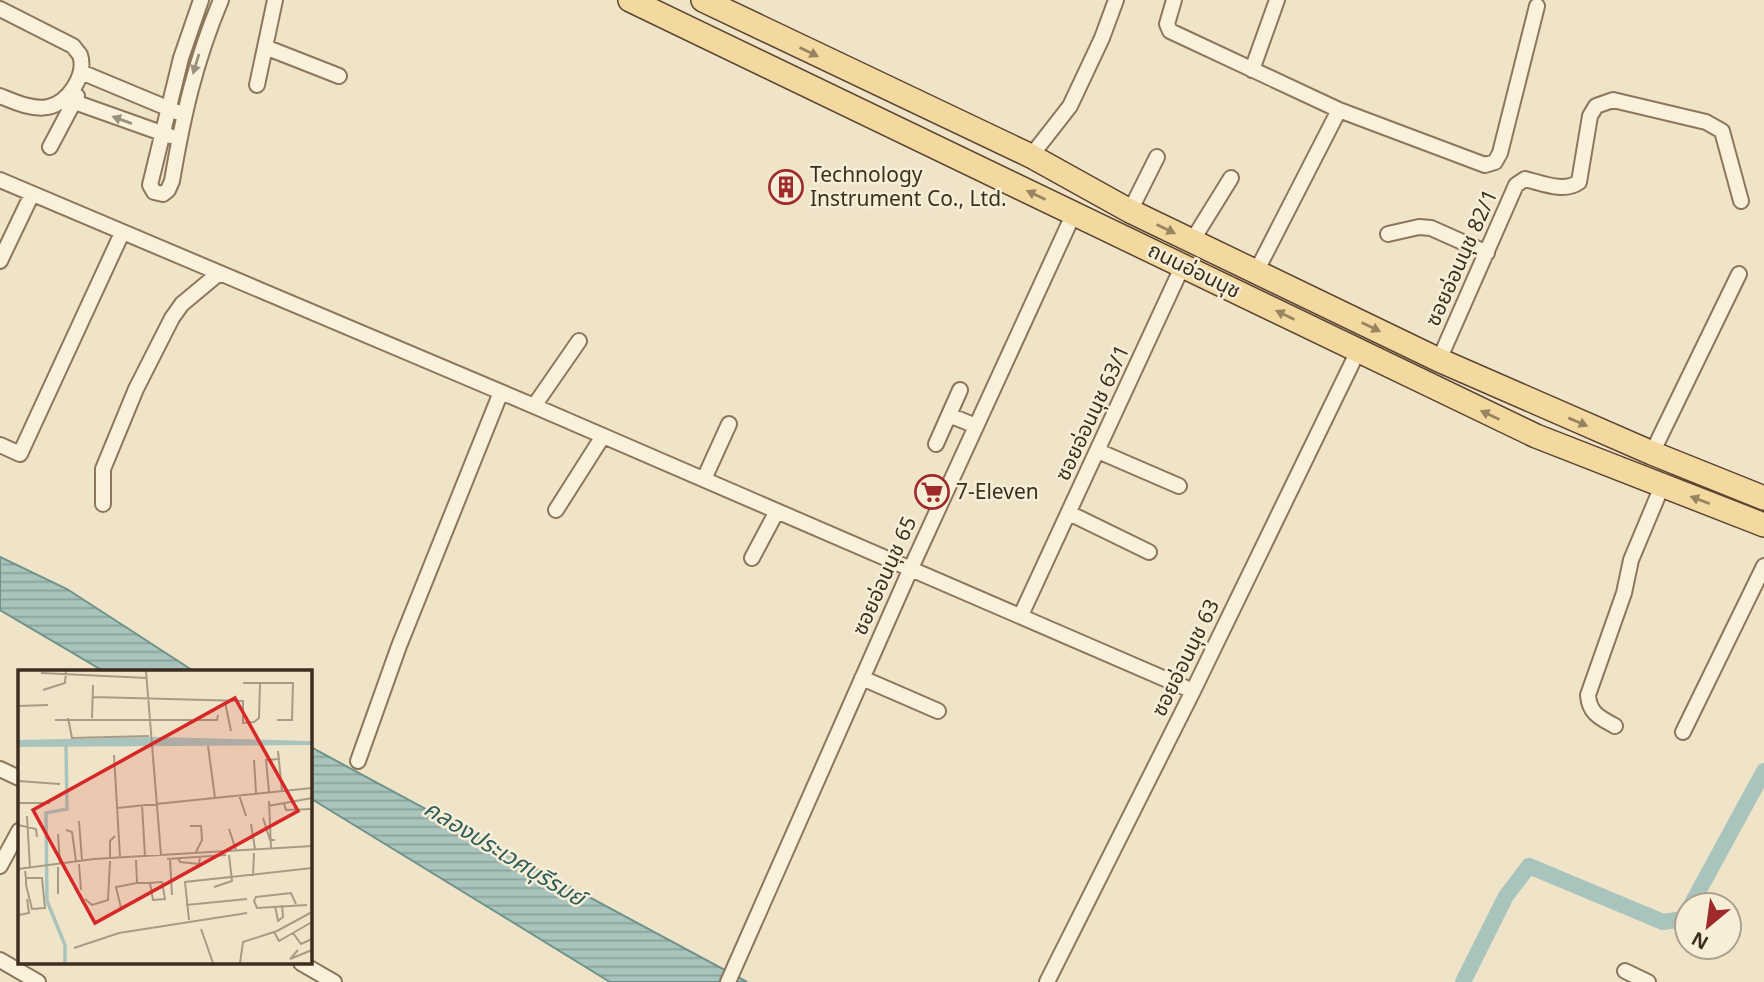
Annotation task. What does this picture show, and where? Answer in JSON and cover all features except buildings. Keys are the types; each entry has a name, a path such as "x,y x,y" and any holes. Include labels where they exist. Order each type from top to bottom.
{"main road":[{"name":"ถนนอ่อนนุช","path":"630,0 1536,436 1764,525"},
{"name":"ถนนอ่อนนุช","path":"704,0 1031,156 1130,211 1439,360 1652,453 1764,498"},
{"path":"768,68 782,39"},
{"path":"1074,213 1086,187"}],"street":[{"path":"201,0 181,58 150,185 154,192 163,194 169,190 196,63 220,0"},
{"path":"257,85 275,0"},
{"path":"1031,156 1057,125 1075,97 1116,0"},
{"path":"1174,0 1167,24 1170,31 1339,110 1485,165 1495,162 1500,153 1537,6"},
{"path":"1252,70 1277,0"},
{"path":"0,9 73,46 80,55 85,74 70,100 50,147"},
{"path":"265,47 339,75"},
{"path":"85,74 184,115"},
{"path":"0,96 35,107 50,107 70,100 179,139"},
{"name":"ซอยอ่อนนุช 82/1","path":"1439,360 1516,185 1525,179 1563,188 1572,187 1579,182 1590,116 1596,106 1613,100 1706,122 1722,131 1741,201"},
{"path":"1256,272 1339,110"},
{"path":"1130,211 1157,157"},
{"path":"1192,241 1231,178"},
{"path":"0,180 534,406 1193,691"},
{"path":"0,261 32,194"},
{"name":"ซอยอ่อนนุช 65","path":"728,982 911,568 1074,213"},
{"path":"1388,234 1419,227 1432,228 1487,253"},
{"path":"0,445 20,454 122,233"},
{"name":"ซอยอ่อนนุช 63/1","path":"1021,615 1183,265"},
{"path":"103,504 103,469 136,389 172,318 182,304 218,274"},
{"path":"1652,453 1739,274"},
{"path":"534,406 579,341"},
{"name":"ซอยอ่อนนุช 63","path":"1047,982 1193,691 1358,351"},
{"path":"936,444 960,390"},
{"path":"358,761 399,646 501,392"},
{"path":"949,415 976,426"},
{"path":"704,480 729,424"},
{"path":"556,510 603,436"},
{"path":"1098,451 1179,486"},
{"path":"1615,726 1594,714 1588,706 1588,695 1624,593 1631,560 1662,486"},
{"path":"752,558 777,511"},
{"path":"1069,513 1149,552"},
{"path":"1683,732 1764,566"},
{"path":"862,678 938,711"},
{"path":"0,769 18,778"},
{"path":"0,866 18,833"},
{"path":"0,960 38,982"},
{"path":"303,964 334,982"},
{"path":"1625,971 1648,982"}],"water":[{"path":"0,557 67,589 192,670 102,670 0,610"},
{"name":"คลองประเวศบุรีรมย์","path":"312,747 747,982 610,982 312,799"}],"waterway":[{"path":"1699,891 1764,771"},
{"path":"1463,982 1506,896 1529,866 1663,922 1673,920"}],"place":[{"name":"Technology Instrument Co., Ltd.","path":"786,187"},
{"name":"7-Eleven","path":"932,492"}]}
